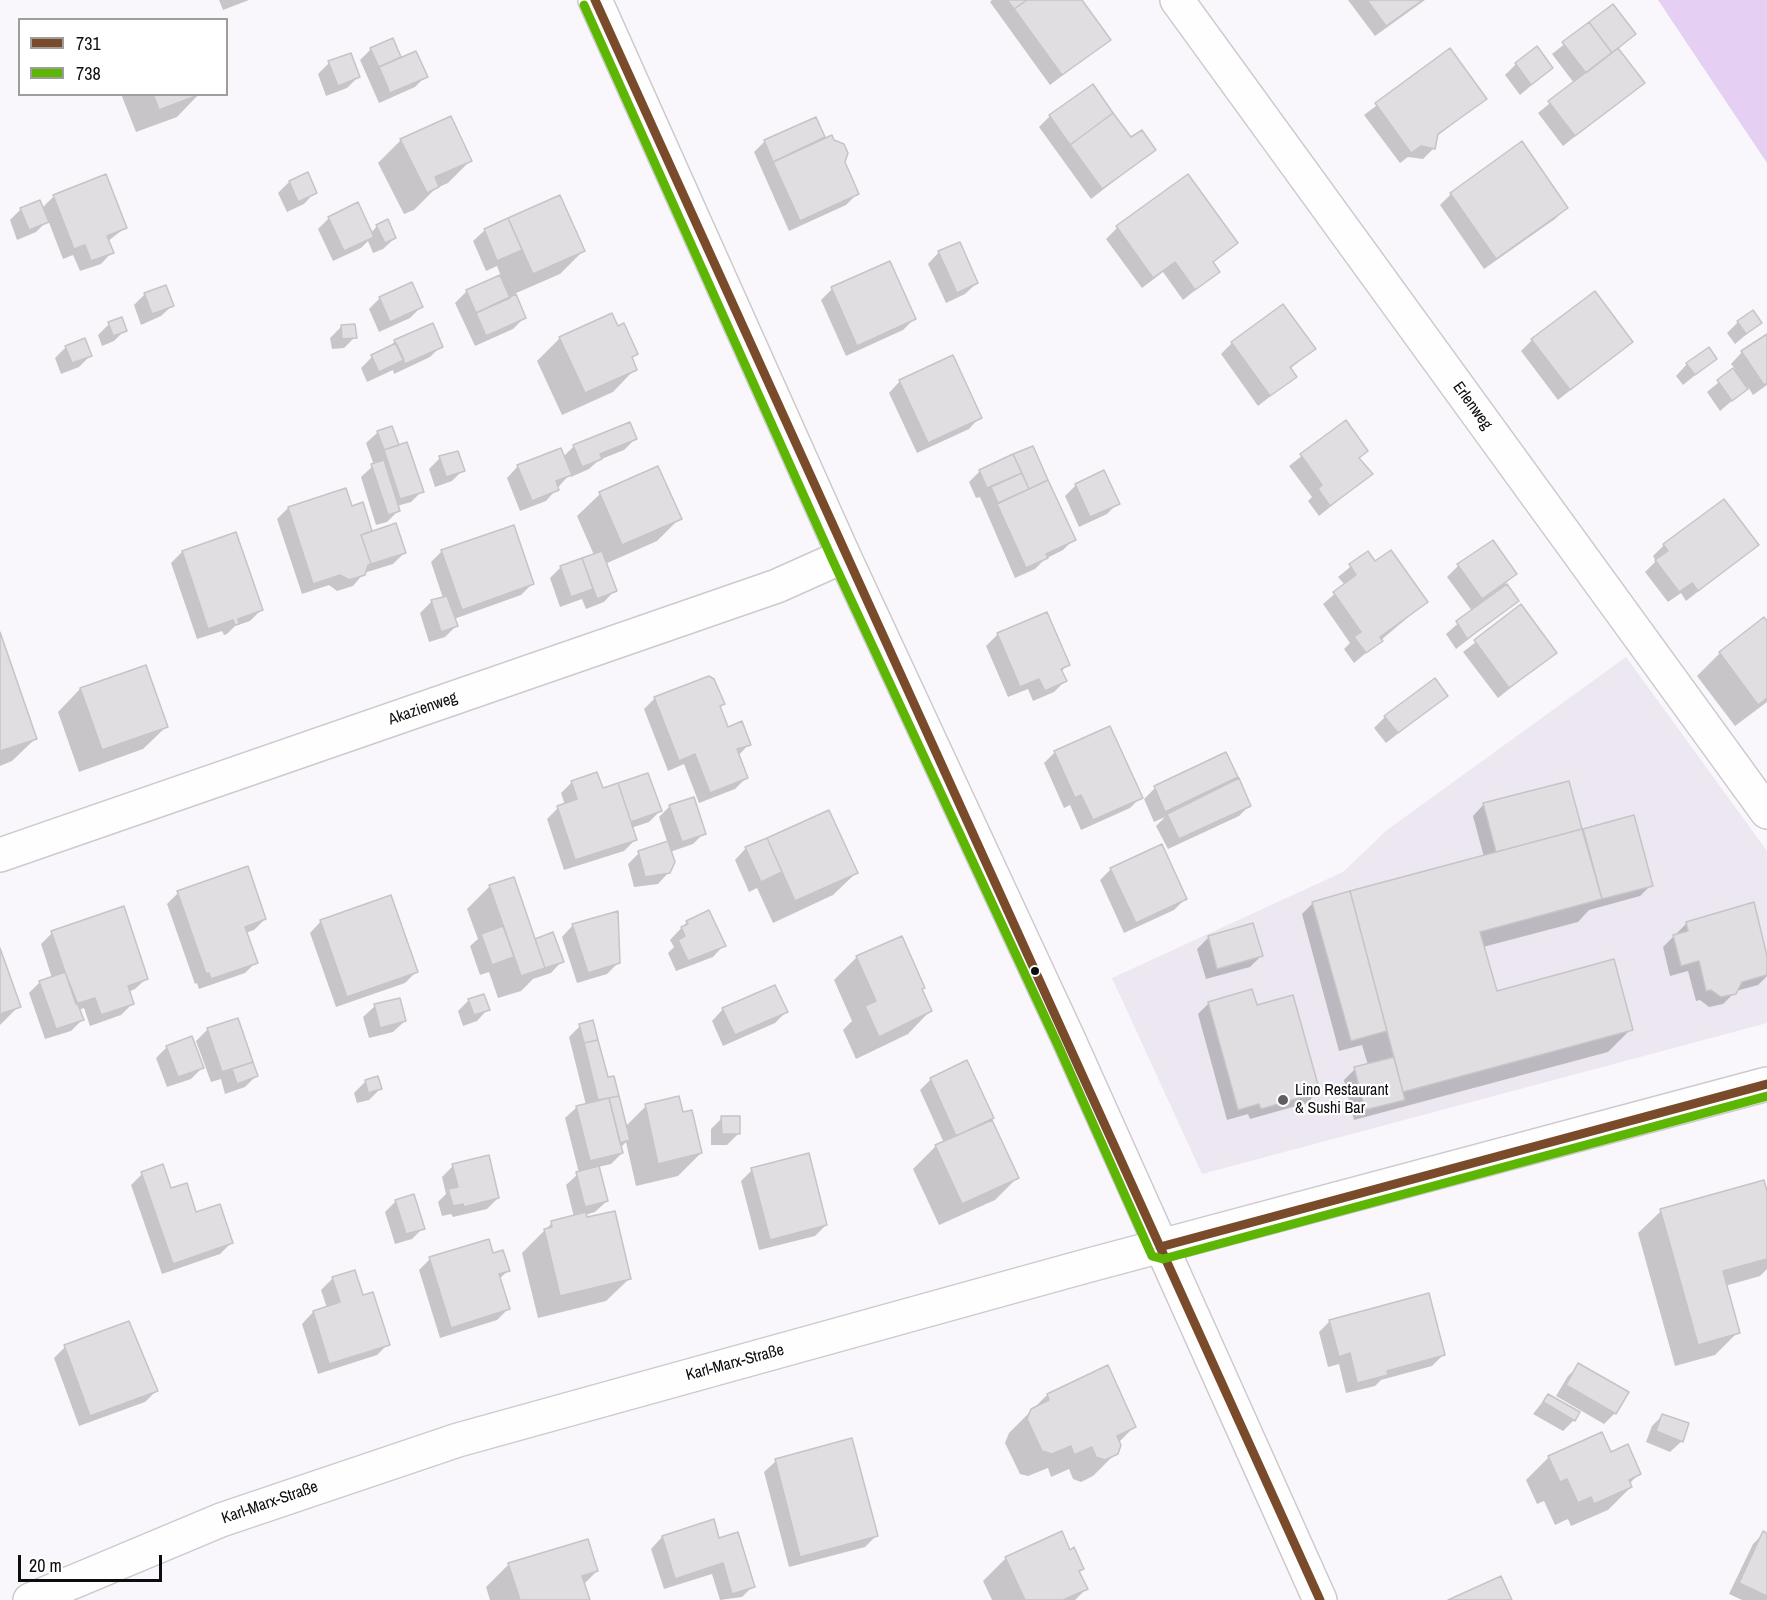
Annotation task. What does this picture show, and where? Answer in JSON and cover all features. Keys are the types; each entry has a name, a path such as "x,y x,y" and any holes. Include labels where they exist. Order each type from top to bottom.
{"street":[{"path":"595,0 844,556 1063,1028 1320,1600"},
{"name":"Erlenweg","path":"1177,0 1767,812"},
{"name":"Akazienweg","path":"0,855 777,586 844,556"},
{"name":"Karl-Marx-Straße","path":"30,1600 221,1520 432,1448 1160,1247 1767,1084"}],"shaded area":[{"path":"1658,0 1767,0 1767,163"},
{"path":"1626,657 1767,851 1767,1023 1202,1174 1112,978 1343,872 1387,830"}],"building":[{"path":"1007,0 1027,0 1014,9"},
{"path":"1027,0 1082,0 1111,40 1062,75 1014,9"},
{"path":"1367,0 1423,0 1386,26"},
{"path":"1613,4 1636,34 1612,53 1589,22"},
{"path":"1589,22 1612,53 1586,73 1562,42"},
{"path":"393,38 401,57 379,67 370,48"},
{"path":"1537,46 1553,68 1531,85 1515,63"},
{"path":"1450,48 1487,99 1438,134 1435,149 1421,146 1411,153 1375,103"},
{"path":"1618,48 1645,83 1575,136 1548,101"},
{"path":"416,51 428,77 390,93 379,67"},
{"path":"351,53 360,77 338,86 328,61"},
{"path":"1093,84 1113,113 1070,145 1049,115"},
{"path":"154,96 196,96 159,110"},
{"path":"1113,113 1131,137 1142,130 1156,150 1102,189 1070,145"},
{"path":"451,116 472,161 435,177 439,187 427,193 400,139"},
{"path":"816,117 825,137 773,162 764,140"},
{"path":"832,135 834,140 844,144 848,153 845,162 859,194 800,221 773,162"},
{"path":"1522,141 1568,208 1496,259 1450,193"},
{"path":"308,172 317,193 298,202 289,181"},
{"path":"106,174 127,228 107,236 114,253 91,261 85,245 74,249 53,195"},
{"path":"1188,174 1238,243 1213,262 1220,272 1195,290 1175,262 1153,278 1116,226"},
{"path":"560,195 585,251 533,274 508,218"},
{"path":"40,200 49,222 29,230 20,208"},
{"path":"358,202 374,237 344,251 328,217"},
{"path":"508,218 522,250 497,261 484,229"},
{"path":"388,219 396,238 385,243 376,225"},
{"path":"960,242 978,283 957,293 938,251"},
{"path":"890,261 916,319 857,346 831,287"},
{"path":"500,275 510,298 476,313 466,290"},
{"path":"412,282 423,307 390,322 379,297"},
{"path":"166,285 174,306 152,314 144,293"},
{"path":"1595,291 1633,342 1570,390 1531,339"},
{"path":"516,294 526,318 486,336 476,313"},
{"path":"1283,304 1316,349 1290,367 1297,377 1270,396 1231,342"},
{"path":"1753,310 1762,323 1746,334 1737,321"},
{"path":"612,313 618,326 624,323 638,354 632,357 637,370 585,393 559,337"},
{"path":"122,317 127,331 113,336 108,322"},
{"path":"433,323 443,347 405,364 394,340"},
{"path":"355,324 357,338 342,339 341,325"},
{"path":"1767,334 1767,383 1764,385 1741,351"},
{"path":"85,338 92,356 72,363 65,346"},
{"path":"396,343 404,360 379,372 371,355"},
{"path":"1709,347 1717,359 1695,375 1686,363"},
{"path":"953,355 982,418 928,443 899,380"},
{"path":"1733,368 1748,389 1732,401 1717,380"},
{"path":"1346,420 1368,451 1359,458 1373,474 1330,506 1318,489 1322,485 1300,454"},
{"path":"630,422 637,439 600,454 602,459 582,467 573,445"},
{"path":"392,426 399,445 384,450 377,431"},
{"path":"407,442 424,492 400,499 384,450"},
{"path":"1033,446 1048,480 1029,489 1013,454"},
{"path":"561,448 572,475 556,481 559,490 532,501 517,465"},
{"path":"458,451 465,471 446,477 439,456"},
{"path":"1013,454 1022,473 987,488 979,470"},
{"path":"384,460 400,511 388,515 371,464"},
{"path":"658,466 682,519 622,545 599,492"},
{"path":"1104,470 1120,504 1090,517 1075,484"},
{"path":"1022,473 1029,489 998,503 991,487"},
{"path":"1048,480 1076,540 1046,554 1048,558 1026,568 997,504"},
{"path":"346,488 352,506 363,502 372,531 361,535 371,564 368,565 365,575 349,580 340,575 313,584 288,507"},
{"path":"1724,499 1759,545 1698,591 1692,583 1679,592 1655,560 1668,551 1663,544"},
{"path":"396,523 406,553 371,564 361,535"},
{"path":"514,525 534,584 462,610 441,550"},
{"path":"236,532 263,610 238,619 239,624 235,625 233,620 208,629 182,551"},
{"path":"1493,540 1517,574 1482,599 1457,564"},
{"path":"1391,550 1428,602 1380,637 1383,641 1366,653 1354,637 1361,632 1333,592 1356,575 1349,564 1368,551 1375,561"},
{"path":"602,551 617,591 597,599 582,558"},
{"path":"582,558 593,589 571,597 560,566"},
{"path":"1507,584 1519,601 1467,639 1456,621"},
{"path":"447,596 458,626 441,632 431,600"},
{"path":"1521,604 1557,653 1509,688 1474,640"},
{"path":"1047,612 1070,665 1061,669 1067,681 1045,691 1039,679 1020,687 997,633"},
{"path":"1764,617 1767,621 1767,698 1758,705 1719,652"},
{"path":"0,632 37,739 0,751"},
{"path":"146,665 168,727 102,750 80,688"},
{"path":"709,676 714,679 725,704 720,706 728,727 742,721 751,745 737,749 748,778 710,793 695,754 679,761 654,697"},
{"path":"1435,678 1448,696 1398,733 1384,716"},
{"path":"1110,726 1143,798 1093,820 1081,795 1075,798 1054,751"},
{"path":"1226,752 1238,777 1165,812 1154,786"},
{"path":"597,772 603,788 618,783 637,840 575,860 557,806 577,799 571,781"},
{"path":"648,773 662,811 631,822 618,783"},
{"path":"1239,778 1251,806 1179,839 1167,814"},
{"path":"1569,781 1582,829 1496,852 1483,803"},
{"path":"694,797 706,834 682,842 669,805"},
{"path":"829,810 858,873 795,901 767,838"},
{"path":"1634,815 1653,886 1602,899 1583,829"},
{"path":"1582,829 1602,899 1480,932 1497,991 1614,959 1633,1030 1403,1092 1350,891"},
{"path":"767,838 782,872 761,882 745,847"},
{"path":"668,841 675,862 670,873 645,877 638,851"},
{"path":"1162,844 1187,899 1136,923 1110,868"},
{"path":"248,866 266,919 245,927 258,963 211,979 209,973 206,974 177,891"},
{"path":"514,877 545,968 521,976 489,885"},
{"path":"1350,891 1387,1031 1351,1041 1312,902"},
{"path":"391,895 418,972 347,997 320,920"},
{"path":"1754,902 1767,956 1767,975 1742,982 1736,994 1721,997 1711,990 1706,991 1699,961 1681,966 1673,935 1688,931 1686,922"},
{"path":"124,906 148,979 128,986 134,1004 101,1015 95,998 76,1004 51,931"},
{"path":"709,910 726,946 688,961 678,940 685,936 681,927 688,924 686,921"},
{"path":"618,911 620,963 588,973 572,924"},
{"path":"1253,923 1263,956 1217,969 1208,936"},
{"path":"503,926 514,957 492,965 481,934"},
{"path":"553,932 564,962 545,968 535,939"},
{"path":"902,936 925,988 922,989 932,1011 879,1037 865,1006 876,1001 856,956"},
{"path":"0,948 21,1007 0,1014"},
{"path":"65,972 84,1020 56,1029 39,981"},
{"path":"775,985 788,1012 735,1035 722,1008"},
{"path":"1252,989 1257,1005 1293,995 1320,1092 1261,1109 1259,1104 1238,1110 1208,1002"},
{"path":"484,994 490,1010 474,1015 468,999"},
{"path":"400,998 406,1021 380,1028 374,1004"},
{"path":"238,1018 253,1062 222,1072 207,1028"},
{"path":"593,1020 598,1040 584,1043 579,1024"},
{"path":"192,1036 204,1068 178,1077 166,1046"},
{"path":"598,1040 608,1077 614,1076 619,1096 598,1100 584,1043"},
{"path":"1394,1057 1405,1100 1365,1110 1354,1067"},
{"path":"967,1060 994,1118 956,1136 930,1078"},
{"path":"253,1062 258,1076 237,1084 232,1069"},
{"path":"378,1076 382,1089 368,1093 365,1080"},
{"path":"619,1096 630,1140 620,1143 609,1098"},
{"path":"679,1096 683,1112 692,1110 702,1153 658,1164 645,1104"},
{"path":"609,1098 623,1153 590,1161 576,1106"},
{"path":"721,1116 740,1116 740,1134 722,1134"},
{"path":"992,1120 1019,1178 962,1204 935,1145"},
{"path":"809,1153 827,1225 770,1240 751,1168"},
{"path":"489,1155 499,1198 464,1207 463,1204 453,1206 448,1189 458,1187 452,1164"},
{"path":"163,1164 171,1188 187,1183 196,1212 220,1204 233,1243 173,1264 141,1172"},
{"path":"599,1166 608,1201 585,1207 576,1172"},
{"path":"1764,1180 1767,1191 1767,1259 1723,1271 1740,1333 1698,1345 1660,1209"},
{"path":"414,1194 425,1229 406,1234 395,1200"},
{"path":"615,1211 631,1279 560,1296 544,1229 552,1227 551,1221 586,1212 587,1217"},
{"path":"489,1239 493,1253 503,1250 510,1271 499,1274 510,1309 451,1328 429,1257"},
{"path":"355,1270 363,1295 373,1292 390,1345 329,1364 313,1311 340,1302 332,1277"},
{"path":"1429,1293 1445,1355 1387,1371 1388,1375 1357,1383 1350,1353 1339,1357 1329,1320"},
{"path":"129,1321 158,1391 90,1416 64,1345"},
{"path":"1578,1363 1629,1392 1616,1414 1566,1385"},
{"path":"1108,1365 1136,1427 1117,1436 1121,1445 1118,1454 1105,1460 1096,1457 1092,1447 1074,1455 1071,1446 1052,1454 1042,1451 1027,1419 1031,1409 1049,1400 1047,1394"},
{"path":"1548,1394 1580,1412 1575,1421 1543,1402"},
{"path":"1662,1414 1689,1423 1683,1442 1656,1431"},
{"path":"1602,1432 1611,1452 1628,1444 1641,1474 1629,1480 1632,1487 1594,1504 1591,1497 1578,1503 1567,1479 1560,1482 1548,1456"},
{"path":"852,1438 878,1536 800,1557 775,1459"},
{"path":"714,1519 719,1538 738,1532 755,1587 732,1594 723,1563 675,1579 662,1536"},
{"path":"1062,1531 1070,1550 1074,1547 1084,1569 1079,1571 1088,1589 1063,1600 1025,1600 1005,1557"},
{"path":"1763,1531 1767,1533 1767,1596 1739,1583"},
{"path":"588,1539 598,1571 582,1576 590,1600 520,1600 508,1563"},
{"path":"1501,1576 1512,1600 1448,1600"}],"transit line":[{"name":"731","path":"595,0 1320,1600"},
{"name":"738","path":"584,5 833,561 1057,1043 1152,1256 1163,1259 1767,1096"},
{"name":"731","path":"1160,1247 1767,1084"}],"place":[{"name":"Lino Restaurant & Sushi Bar","path":"1283,1100"}]}
